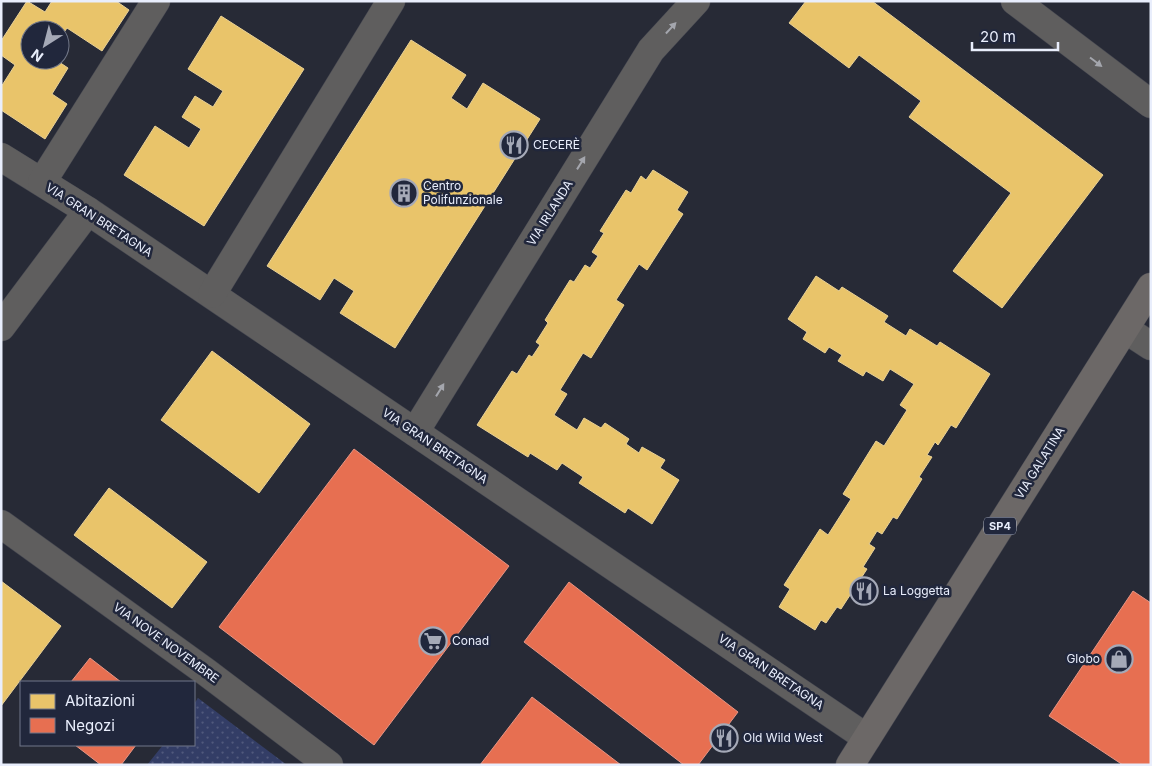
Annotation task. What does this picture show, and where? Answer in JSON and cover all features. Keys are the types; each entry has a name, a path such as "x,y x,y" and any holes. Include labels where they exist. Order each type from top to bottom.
{"main road":[{"name":"VIA GALATINA","path":"850,765 1151,287"}],"street":[{"path":"42,182 156,1"},
{"path":"212,294 391,1"},
{"name":"VIA IRLANDA","path":"415,432 651,50 696,1"},
{"path":"1016,1 1151,104"},
{"name":"VIA GRAN BRETAGNA","path":"1,157 88,211 212,294 867,738"},
{"path":"1,327 88,211"},
{"path":"1125,329 1151,346"},
{"name":"VIA NOVE NOVEMBRE","path":"1,524 206,672 329,765"}],"shaded area":[{"path":"198,698 287,765 147,765 162,746 195,746 195,702"}],"building: Abitazioni":[{"path":"27,1 45,12 52,1 116,1 129,10 102,51 70,30 70,20 20,20 20,70 67,70 52,94 67,104 45,139 1,110 1,87 15,65 1,55 1,41"},
{"path":"806,1 872,1 1103,175 1002,308 953,271 1011,193 909,117 921,101 859,55 849,68 789,23"},
{"path":"221,16 304,69 204,226 124,175 155,126 189,148 201,129 182,117 195,96 213,107 223,91 188,69"},
{"name":"Centro Polifunzionale","path":"411,40 466,75 451,98 467,109 483,83 540,119 395,348 340,313 354,291 334,278 320,300 267,266"},
{"path":"653,170 688,192 677,210 683,214 647,270 639,264 616,300 624,305 591,358 583,353 560,390 567,394 554,415 577,430 584,418 601,428 605,423 629,439 626,444 639,453 642,447 665,460 660,468 679,480 652,524 628,508 625,513 579,483 583,477 562,463 557,470 530,453 528,457 477,425 512,371 517,374 529,355 532,357 540,345 536,342 548,323 545,320 570,280 574,282 585,265 590,268 598,256 592,252 604,233 600,231 626,190 631,193 641,176 646,180"},
{"path":"816,276 839,291 842,287 888,316 884,322 906,336 910,329 937,346 940,342 990,374 956,428 951,425 938,445 935,442 927,455 932,457 919,477 922,479 897,519 893,517 882,534 877,531 869,544 875,548 863,567 867,569 841,609 837,607 826,623 821,620 815,630 779,607 790,589 784,585 820,529 828,535 851,499 843,494 876,441 884,446 907,410 900,405 914,384 890,369 883,381 866,371 863,376 838,361 842,355 829,347 825,353 803,339 807,332 788,319"},
{"path":"212,351 310,424 259,493 161,420"},
{"path":"109,488 207,562 172,608 74,535"},
{"path":"1,581 61,626 1,706"}],"building: Negozi":[{"path":"354,449 509,566 374,745 219,627"},
{"path":"569,582 738,712 698,765 684,765 524,642"},
{"name":"Globo","path":"1133,591 1151,603 1151,765 1123,765 1049,716"},
{"path":"90,658 120,681 72,681"},
{"path":"532,697 621,765 480,765"},
{"path":"76,746 135,746 121,765 101,765"}],"place":[{"name":"CECERÈ","path":"514,145"},
{"name":"Centro Polifunzionale","path":"404,193"},
{"name":"La Loggetta","path":"864,591"},
{"name":"Conad","path":"433,641"},
{"name":"Globo","path":"1119,659"},
{"name":"Old Wild West","path":"724,738"}]}
